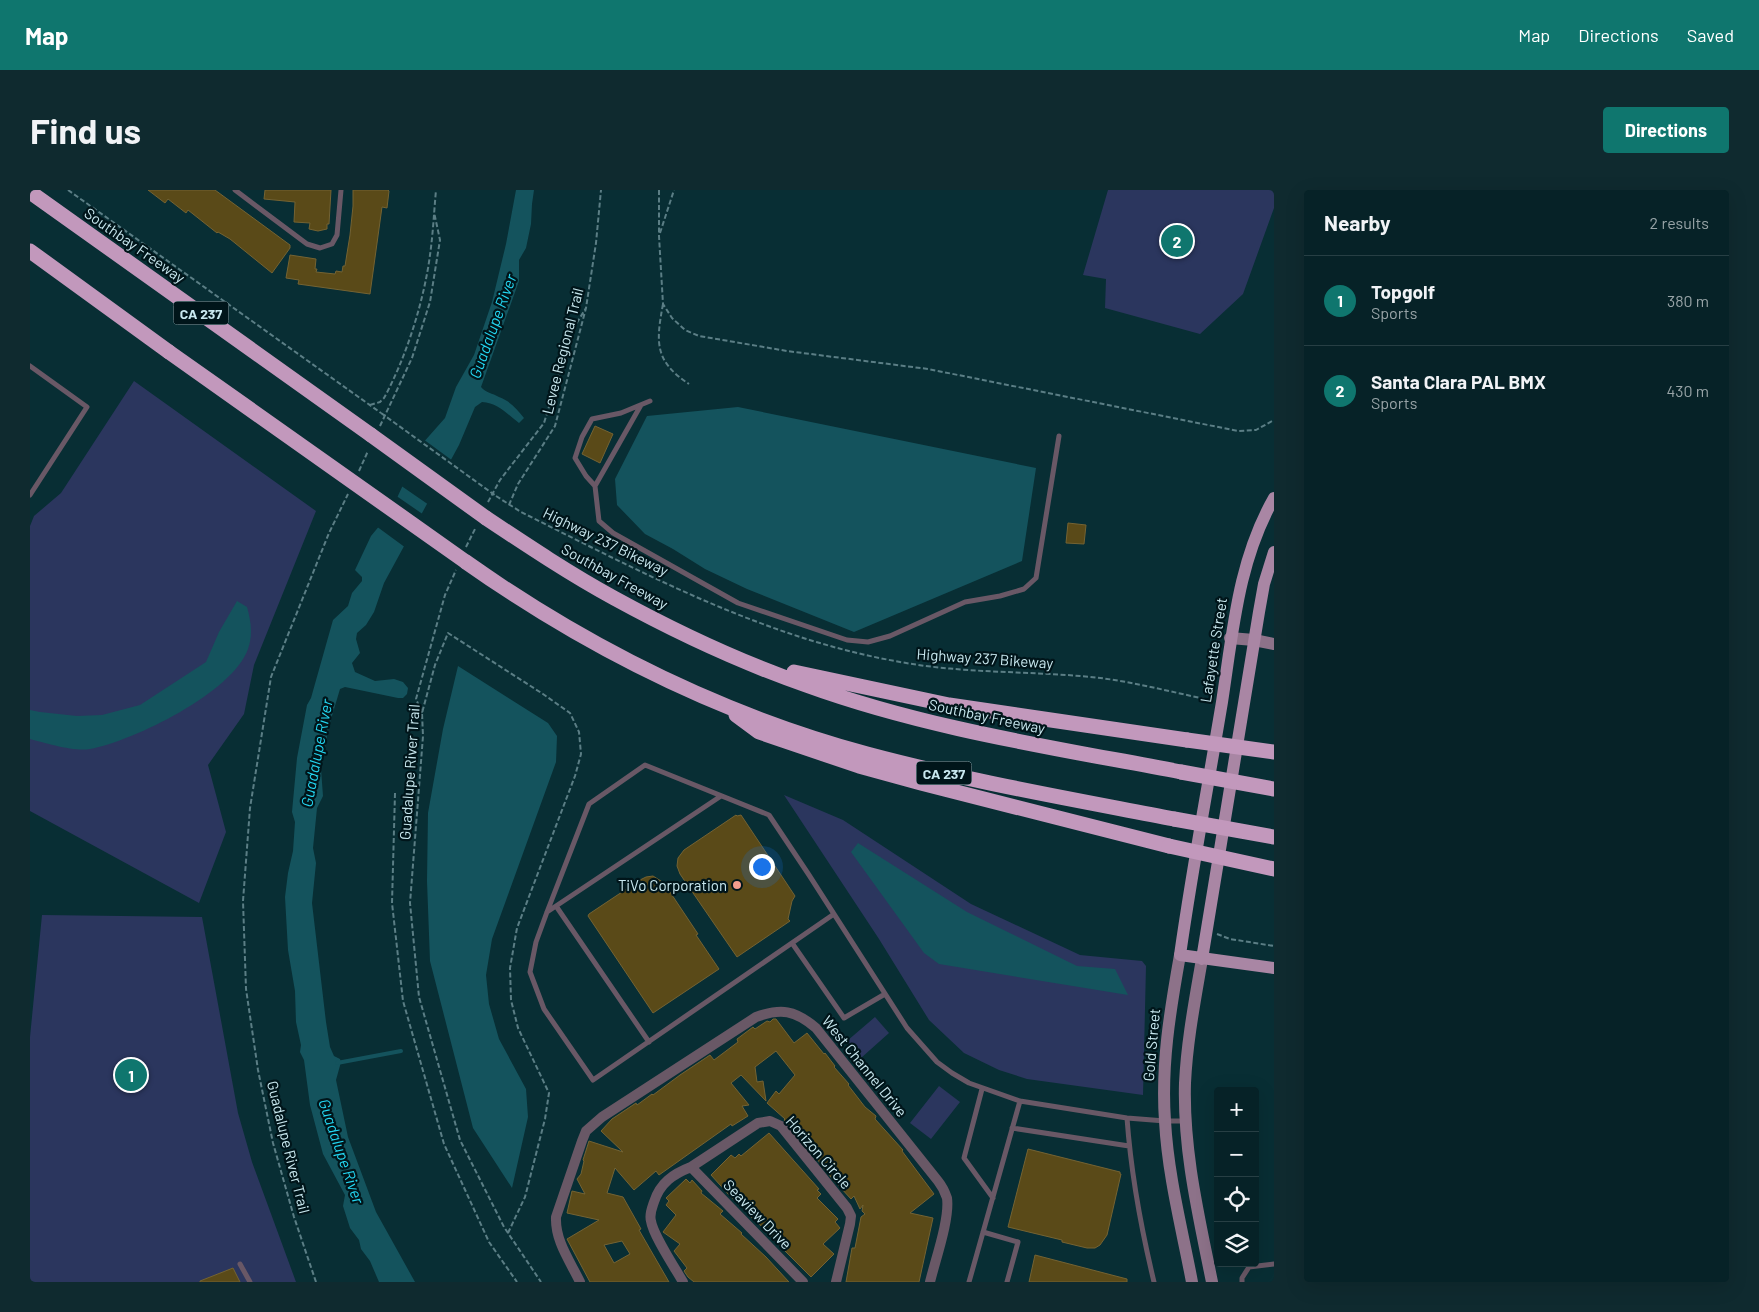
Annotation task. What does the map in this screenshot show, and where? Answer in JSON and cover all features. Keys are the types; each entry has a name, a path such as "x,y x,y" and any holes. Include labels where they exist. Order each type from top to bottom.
{"highway":[{"name":"Southbay Freeway","path":"30,192 374,436 486,518 614,598 678,631 741,660 807,686 880,709 959,729 1274,789"},
{"name":"CA 237","path":"30,251 169,352 526,603 593,643 658,676 721,703 795,731 876,756 953,775 1174,820 1274,837"},
{"path":"741,660 949,705 1274,752"},
{"path":"721,703 759,732 832,757 921,783 1169,846 1274,869"}],"main road":[{"name":"Lafayette Street","path":"1202,812 1222,702 1237,599 1252,546 1265,514 1274,498"},
{"path":"1212,1282 1193,1189 1186,1121 1185,1085 1188,1051 1202,959 1254,640 1264,584 1274,552"},
{"path":"1230,638 1274,644"},
{"name":"Gold Street","path":"1192,1282 1177,1211 1165,1121 1164,1084 1169,1015 1202,812"},
{"path":"1180,955 1274,968"}],"street":[{"name":"West Channel Drive","path":"580,1282 558,1239 555,1228 556,1217 586,1131 602,1117 756,1017 770,1012 784,1011 795,1013 806,1019 816,1028 944,1190 946,1215 930,1282"},
{"name":"Horizon Circle","path":"682,1282 652,1226 650,1212 660,1186 680,1171 691,1166 758,1123 770,1121 781,1126 847,1208 850,1224 836,1282"},
{"name":"Seaview Drive","path":"691,1166 803,1282"}],"lane":[{"path":"235,190 307,244 320,248 332,244 337,235 341,190"},
{"path":"245,198 246,190"},
{"path":"30,366 87,407 30,495"},
{"path":"650,401 621,413 592,419 582,437 575,458 586,476 595,486 599,521 612,533 738,603 847,640 868,642 890,636 965,602 1000,596 1024,589 1036,578 1059,436"},
{"path":"595,486 642,405"},
{"path":"834,914 593,1080 544,1009 530,972 536,942 588,804 645,765 768,815 834,914 907,1028 937,1062 969,1083 1020,1101 1127,1118 1186,1121"},
{"path":"547,912 721,796"},
{"path":"556,906 649,1042"},
{"path":"792,944 844,1018 885,994"},
{"path":"982,1089 964,1158 993,1198"},
{"path":"969,1282 1020,1101"},
{"path":"1127,1118 1138,1209 1154,1282"},
{"path":"1012,1128 1129,1146"},
{"path":"983,1232 1018,1242 1007,1282"},
{"path":"240,1264 250,1282"},
{"path":"1242,1282 1242,1278 1249,1266 1274,1264"}],"path":[{"name":"Highway 237 Bikeway","path":"68,190 509,505 573,538 724,609 803,639 922,666 972,671 1114,679 1222,702"},
{"path":"370,405 380,402 384,398 405,351 423,295 430,256 436,190"},
{"name":"Levee Regional Trail","path":"509,505 518,484 555,426 586,308 596,243 601,190"},
{"path":"659,190 659,236 663,304 658,336 662,356 674,375 689,384"},
{"path":"659,236 674,190"},
{"path":"358,472 412,358 430,302 440,240 434,212"},
{"path":"663,304 672,318 685,330 699,336 788,351 928,369 1238,431 1256,430 1274,420"},
{"name":"Guadalupe River Trail","path":"316,1282 294,1217 276,1152 258,1070 246,989 243,901 250,808 271,677 330,533 350,490"},
{"name":"Guadalupe River Trail","path":"508,1233 525,1197 545,1119 549,1093 518,1028 511,1000 510,968 517,928 575,776 580,754 579,732 570,713 448,633 434,665 422,713 423,736 410,903 419,997 460,1140 508,1233 541,1282"},
{"path":"395,793 392,903 403,1001 444,1144 489,1242 518,1282"},
{"path":"1219,934 1230,939 1274,946"}],"shaded area":[{"path":"1108,190 1274,190 1274,208 1243,294 1200,334 1105,308 1106,279 1083,275"},
{"path":"134,381 316,511 254,665 244,714 208,765 226,832 199,903 30,811 30,526 34,516 61,493"},
{"path":"784,795 843,820 971,904 1080,955 1142,961 1146,966 1143,1095 1027,1079 999,1070 964,1053 929,1020 879,939"},
{"path":"42,915 202,917 238,1113 252,1162 296,1282 30,1282 30,1037"},
{"path":"875,1017 889,1033 861,1058 847,1041"},
{"path":"939,1086 960,1102 931,1139 910,1123"}],"water":[{"name":"Guadalupe River","path":"516,190 534,190 531,224 526,248 519,260 519,281 481,387 510,403 524,418 519,423 493,404 482,402 475,407 459,445 384,583 374,612 366,625 357,633 356,639 360,653 352,663 355,672 375,681 394,679 403,682 408,688 407,694 403,698 398,698 345,687 340,689 329,726 321,769 323,796 317,808 313,848 316,863 312,903 330,1047 334,1056 340,1059 341,1062 336,1080 348,1137 376,1212 415,1282 379,1282 370,1261 361,1249 359,1240 350,1228 343,1206 345,1195 323,1154 310,1105 304,1060 300,1052 301,1045 296,1022 295,991 288,950 285,897 293,851 295,822 292,812 297,758 307,705 311,698 333,620 348,606 352,593 362,581 362,577 355,570 371,536 390,513 422,444 445,418 456,387 474,355 492,302 506,244"},
{"path":"738,407 1036,468 1022,561 854,632 747,589 705,569 645,534 617,505 615,479 647,416"},
{"path":"237,601 247,607 251,633 250,644 239,665 223,682 203,697 155,725 131,736 90,749 68,748 30,739 30,710 77,716 102,715 140,705 206,662 219,632"},
{"path":"458,666 548,723 557,736 556,762 492,939 486,975 489,1004 499,1039 526,1089 528,1117 512,1188 473,1128 430,961 427,881 428,813 443,729"},
{"path":"858,843 967,912 1077,966 1115,969 1128,995 939,964 924,953 851,852"}],"pier":[{"path":"423,439 453,461 429,505 400,485"},
{"path":"395,495 424,515 406,548 376,526 388,512"}],"building":[{"path":"148,190 215,190 290,245 290,248 272,273 230,239 217,233 188,210 186,213 168,199 165,203"},
{"path":"265,190 331,190 327,229 318,231 309,229 310,223 294,222 295,202 264,199"},
{"path":"353,190 389,191 387,208 382,207 370,294 298,284 299,280 286,278 290,255 316,259 316,272 335,274 336,271 342,272 343,266 345,266 350,235"},
{"path":"595,426 613,434 600,463 582,454"},
{"path":"1068,523 1086,525 1084,544 1066,543"},
{"name":"TiVo Corporation","path":"736,815 741,815 795,896 788,919 790,921 737,957 680,874 677,866 678,858 684,850"},
{"name":"TiVo Corporation","path":"653,876 664,883 719,969 653,1013 588,916 640,880"},
{"path":"776,1019 794,1043 807,1033 825,1053 865,1107 876,1116 875,1119 903,1150 934,1194 910,1213 933,1218 919,1282 846,1282 852,1248 855,1248 861,1217 865,1214 862,1211 863,1205 860,1209 854,1196 851,1199 829,1175 785,1119 767,1103 776,1091 779,1094 795,1075 776,1051 755,1067 757,1082 763,1081 766,1101 741,1075 731,1083 749,1105 742,1106 748,1116 732,1126 731,1124 659,1175 656,1171 634,1190 615,1168 607,1193 623,1197 641,1229 639,1230 669,1282 590,1282 567,1239 599,1220 567,1213 572,1191 585,1194 577,1179 581,1174 589,1141 623,1152 601,1131 612,1119 636,1103 637,1105 653,1095 710,1055 714,1060 738,1042 737,1039 753,1027 755,1029 767,1021 770,1022","holes":["622,1241 630,1254 614,1263 604,1245"]},
{"path":"769,1133 819,1189 817,1190 821,1194 817,1198 838,1219 835,1222 840,1228 823,1244 834,1254 811,1277 711,1175 731,1155 735,1158 739,1154 741,1156"},
{"path":"1028,1149 1120,1172 1107,1235 1100,1245 1095,1248 1087,1248 1008,1227"},
{"path":"686,1179 690,1183 692,1180 702,1191 701,1193 723,1211 720,1214 742,1233 789,1282 694,1282 688,1277 684,1271 687,1268 674,1251 680,1244 663,1232 676,1215 666,1205 669,1201 666,1198"},
{"path":"1035,1255 1127,1279 1127,1282 1029,1282"},
{"path":"233,1268 240,1282 200,1282 200,1281"}],"waterway":[{"path":"337,1063 401,1051"}],"place":[{"name":"Santa Clara PAL BMX","path":"1177,241"},
{"name":"TiVo Corporation","path":"737,885"},
{"name":"Topgolf","path":"131,1075"}]}
